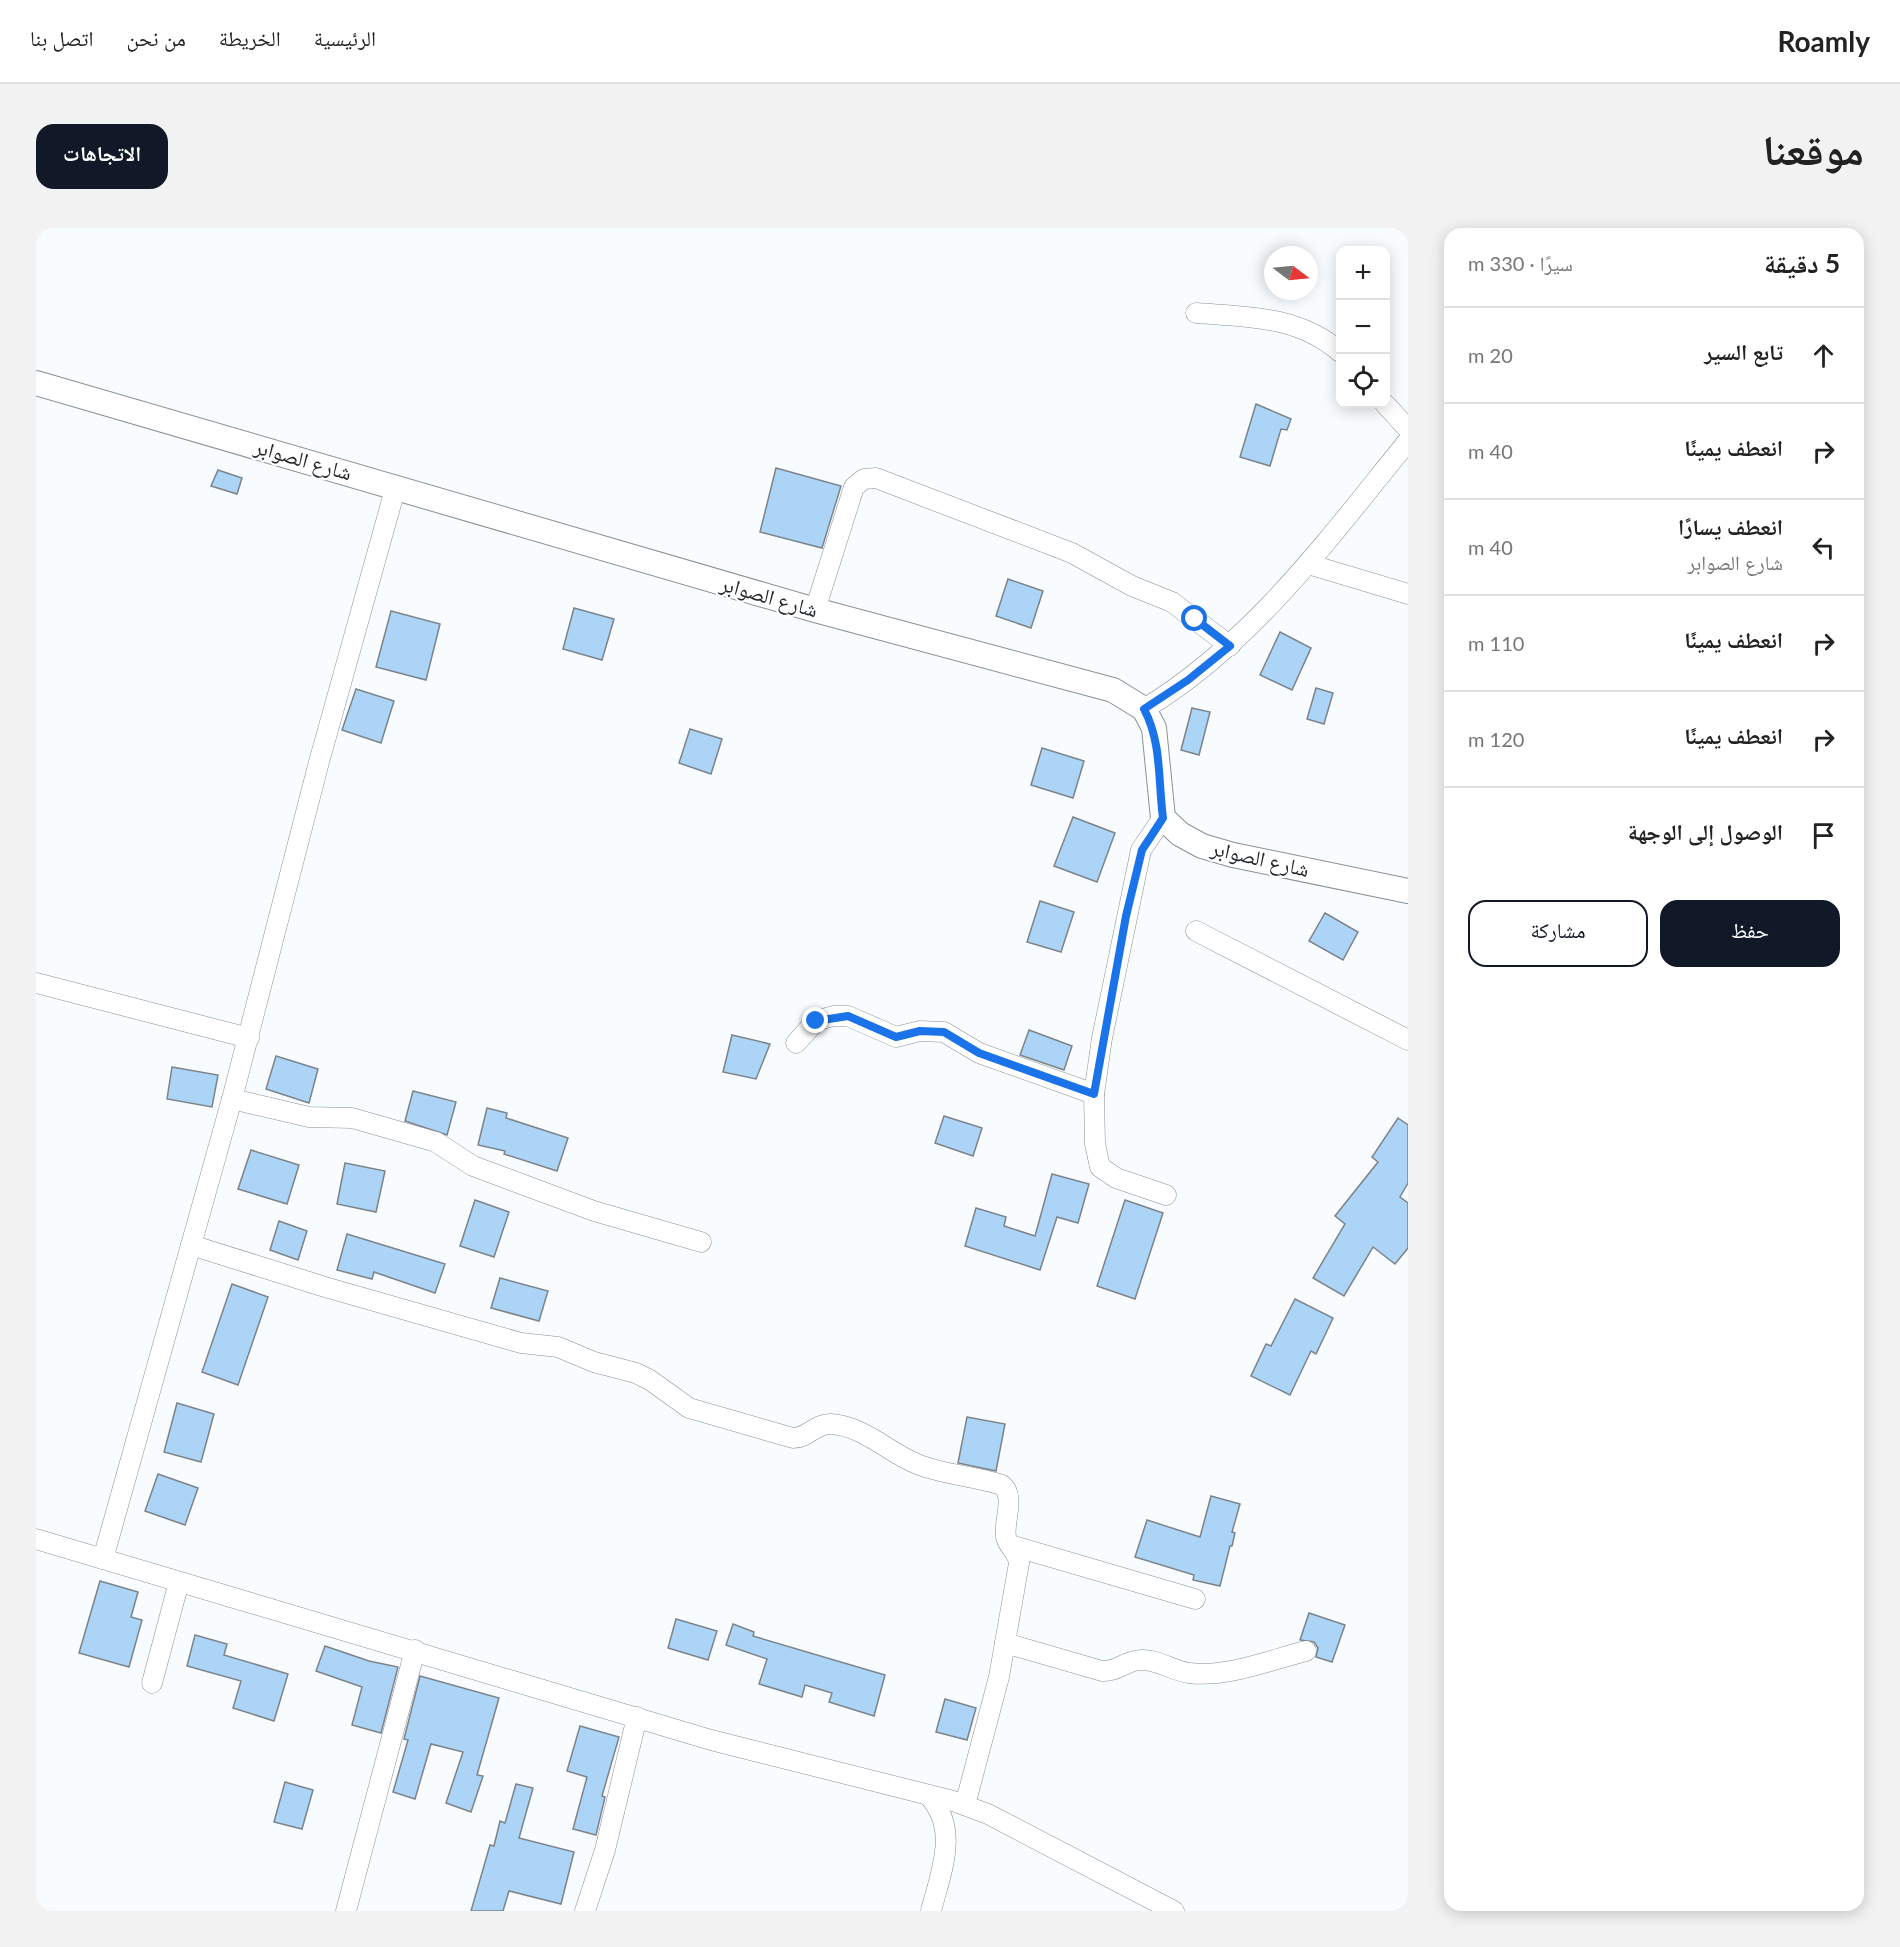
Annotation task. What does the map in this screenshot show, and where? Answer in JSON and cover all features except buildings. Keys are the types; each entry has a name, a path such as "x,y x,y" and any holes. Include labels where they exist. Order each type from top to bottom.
{"street":[{"path":"1196,313 1283,321 1315,333 1336,348"},
{"name":"شارع الصوابر","path":"36,383 396,486 814,610 1113,690 1144,709"},
{"path":"1390,408 1408,429"},
{"path":"1166,1195 1116,1178 1100,1167 1095,1144 1094,1094 1124,927 1142,850 1163,818 1158,780 1158,746 1154,728 1144,709 1188,680 1230,646 1308,564 1408,441"},
{"path":"814,610 854,487 864,479 876,478 1072,553 1132,586 1172,602 1230,646"},
{"path":"103,1559 249,1038 319,762 396,486"},
{"path":"1308,564 1408,594"},
{"name":"شارع الصوابر","path":"1163,818 1180,834 1202,846 1233,855 1408,891"},
{"path":"1196,931 1408,1040"},
{"path":"36,983 249,1038"},
{"path":"796,1044 816,1021 833,1016 848,1016 896,1037 920,1031 944,1032 979,1053 1094,1094"},
{"path":"232,1099 300,1116 352,1118 436,1142 473,1166 594,1211 701,1242"},
{"path":"191,1245 324,1287 522,1343 558,1347 594,1362 636,1373 699,1412 793,1438 806,1436 817,1427 832,1424 863,1434 917,1464 1002,1485 1009,1495 1006,1536 1017,1554 1019,1563 987,1730 965,1805"},
{"path":"36,1539 637,1717 788,1760 965,1805 1118,1880 1174,1911"},
{"path":"1010,1545 1195,1599"},
{"path":"152,1683 179,1582"},
{"path":"1005,1643 1102,1671 1116,1670 1128,1663 1147,1660 1190,1674 1225,1671 1306,1651"},
{"path":"346,1911 415,1650"},
{"path":"585,1911 605,1850 637,1717"},
{"path":"928,1795 943,1814 947,1837 931,1911"}],"route":[{"path":"816,1021 833,1016 848,1016 896,1037 920,1031 944,1032 979,1053 1094,1094 1102,1038 1126,916 1142,850 1150,834 1163,818 1158,780 1158,746 1154,728 1144,709 1188,680 1230,646 1195,619"}]}
